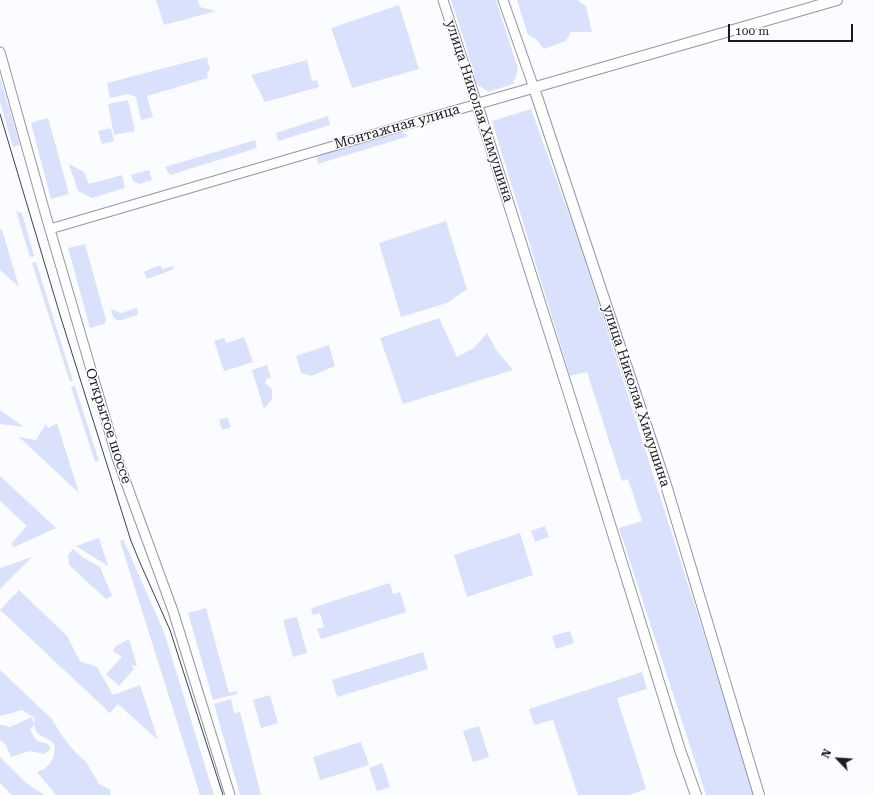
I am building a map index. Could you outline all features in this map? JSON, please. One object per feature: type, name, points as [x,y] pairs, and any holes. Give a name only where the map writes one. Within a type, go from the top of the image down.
[{"type":"main road","name":"Монтажная улица","points":[[477,104],[838,0]]},
{"type":"main road","name":"улица Николая Химушина","points":[[534,88],[668,491],[759,795]]},
{"type":"main road","name":"улица Николая Химушина","points":[[477,104],[680,750],[696,795]]},
{"type":"street","name":"улица Николая Химушина","points":[[443,0],[477,104]]},
{"type":"street","name":"улица Николая Химушина","points":[[503,0],[534,88]]},
{"type":"street","name":"Открытое шоссе","points":[[0,52],[117,458],[173,611],[230,795]]},
{"type":"street","name":"Монтажная улица","points":[[50,229],[477,104]]},
{"type":"shaded area","points":[[156,0],[198,0],[200,7],[216,11],[164,25]]},
{"type":"shaded area","points":[[451,0],[496,0],[518,69],[513,84],[488,92],[476,83]]},
{"type":"shaded area","points":[[517,0],[577,0],[586,6],[592,32],[571,32],[566,41],[544,49],[536,39],[528,35]]},
{"type":"shaded area","points":[[399,5],[419,69],[352,88],[331,28]]},
{"type":"shaded area","points":[[207,57],[210,70],[207,72],[208,78],[147,96],[153,117],[141,120],[136,97],[129,94],[110,98],[107,83]]},
{"type":"shaded area","points":[[307,60],[312,81],[317,80],[319,87],[265,102],[251,75]]},
{"type":"shaded area","points":[[0,77],[20,145],[13,147],[0,102]]},
{"type":"shaded area","points":[[128,100],[135,131],[114,135],[108,104]]},
{"type":"shaded area","points":[[531,109],[581,248],[755,795],[706,795],[619,528],[642,521],[628,479],[622,481],[587,372],[570,376],[492,121]]},
{"type":"shaded area","points":[[328,116],[330,125],[278,141],[276,133]]},
{"type":"shaded area","points":[[48,118],[69,194],[51,199],[31,123]]},
{"type":"shaded area","points":[[111,128],[114,141],[102,144],[98,131]]},
{"type":"shaded area","points":[[399,131],[409,136],[318,164],[316,155]]},
{"type":"shaded area","points":[[255,140],[257,148],[170,175],[165,167]]},
{"type":"shaded area","points":[[69,164],[84,172],[89,184],[122,175],[125,188],[92,198],[78,191]]},
{"type":"shaded area","points":[[149,170],[152,180],[139,184],[133,181],[131,175]]},
{"type":"shaded area","points":[[16,211],[22,213],[34,256],[30,257]]},
{"type":"shaded area","points":[[446,221],[467,289],[447,303],[401,317],[379,243]]},
{"type":"shaded area","points":[[0,229],[2,230],[19,287],[0,270]]},
{"type":"shaded area","points":[[85,244],[106,320],[104,324],[90,328],[68,248]]},
{"type":"shaded area","points":[[36,262],[73,381],[70,382],[32,263]]},
{"type":"shaded area","points":[[157,266],[161,266],[162,269],[173,266],[174,269],[147,279],[144,272]]},
{"type":"shaded area","points":[[137,308],[137,315],[122,320],[117,320],[113,317],[111,309],[121,313]]},
{"type":"shaded area","points":[[439,318],[457,357],[474,348],[487,333],[497,351],[513,370],[403,404],[380,338]]},
{"type":"shaded area","points":[[244,337],[253,362],[224,371],[214,341],[224,338],[227,343]]},
{"type":"shaded area","points":[[329,345],[335,366],[311,376],[301,373],[296,356]]},
{"type":"shaded area","points":[[267,365],[271,378],[267,378],[265,383],[272,389],[272,399],[264,409],[252,370]]},
{"type":"shaded area","points":[[75,386],[99,461],[95,462],[71,387]]},
{"type":"shaded area","points":[[0,410],[24,427],[0,424]]},
{"type":"shaded area","points":[[227,417],[231,427],[222,430],[219,420]]},
{"type":"shaded area","points":[[57,423],[79,493],[19,437],[36,440],[46,424],[48,428]]},
{"type":"shaded area","points":[[0,476],[56,528],[14,547],[11,544],[27,526],[0,501]]},
{"type":"shaded area","points":[[545,526],[549,537],[535,542],[531,531]]},
{"type":"shaded area","points":[[520,533],[533,575],[467,597],[454,555]]},
{"type":"shaded area","points":[[99,538],[108,566],[76,546]]},
{"type":"shaded area","points":[[123,539],[164,632],[214,795],[200,795],[120,541]]},
{"type":"shaded area","points":[[73,549],[84,558],[100,567],[112,596],[106,599],[69,565],[68,555]]},
{"type":"shaded area","points":[[32,557],[0,589],[0,568]]},
{"type":"shaded area","points":[[390,583],[393,594],[400,592],[406,612],[321,639],[317,629],[324,627],[320,613],[313,615],[311,608]]},
{"type":"shaded area","points":[[19,590],[67,636],[80,661],[97,667],[113,695],[140,685],[158,740],[118,704],[110,713],[0,610]]},
{"type":"shaded area","points":[[206,608],[229,693],[237,691],[237,694],[213,700],[188,613]]},
{"type":"shaded area","points":[[297,617],[307,653],[293,657],[283,620]]},
{"type":"shaded area","points":[[570,631],[574,643],[556,649],[552,636]]},
{"type":"shaded area","points":[[129,639],[137,666],[131,665],[134,669],[119,686],[106,674],[122,657],[113,651],[116,646]]},
{"type":"shaded area","points":[[423,652],[428,669],[337,697],[332,680]]},
{"type":"shaded area","points":[[0,670],[52,719],[62,736],[76,753],[86,762],[99,784],[111,790],[110,795],[56,795],[37,772],[50,764],[55,750],[51,741],[39,735],[36,731],[34,725],[35,718],[22,710],[0,716]]},
{"type":"shaded area","points":[[642,672],[647,689],[617,698],[646,789],[629,795],[578,795],[553,720],[534,725],[529,709]]},
{"type":"shaded area","points":[[270,695],[278,723],[261,728],[253,700]]},
{"type":"shaded area","points":[[231,699],[234,713],[240,712],[261,795],[240,795],[214,704]]},
{"type":"shaded area","points":[[32,717],[34,725],[30,730],[37,741],[48,744],[51,749],[44,754],[30,751],[11,757],[6,745],[0,740],[0,725],[10,727]]},
{"type":"shaded area","points":[[479,726],[489,757],[473,762],[463,731]]},
{"type":"shaded area","points":[[361,742],[369,765],[320,780],[313,757]]},
{"type":"shaded area","points":[[0,757],[23,780],[45,795],[12,795],[0,783]]},
{"type":"shaded area","points":[[382,763],[390,787],[377,791],[369,768]]},
{"type":"tram line","points":[[0,114],[60,315],[131,541],[170,630],[223,795]]}]
